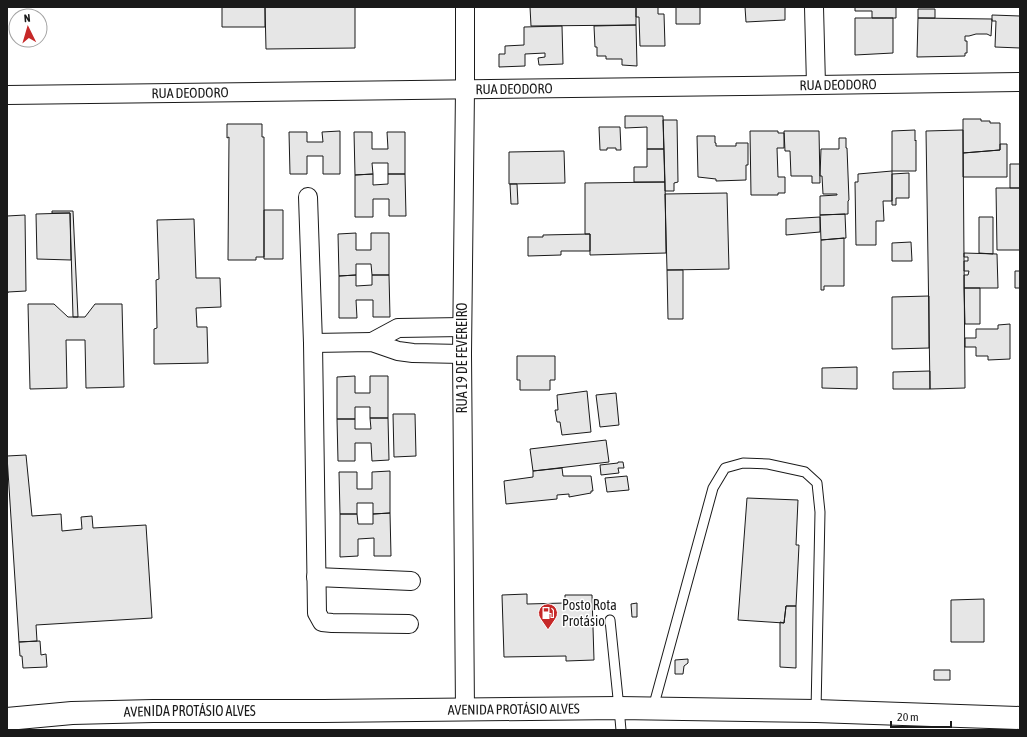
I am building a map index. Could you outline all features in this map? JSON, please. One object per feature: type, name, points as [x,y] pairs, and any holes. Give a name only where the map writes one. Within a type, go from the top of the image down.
[{"type":"main road","name":"AVENIDA PROTÁSIO ALVES","points":[[7,719],[72,713],[153,711],[619,708],[816,711],[1020,718]]},
{"type":"street","name":"RUA 19 DE FEVEREIRO","points":[[465,7],[462,327],[465,709]]},
{"type":"street","points":[[814,7],[816,86]]},
{"type":"street","name":"RUA DEODORO","points":[[7,95],[816,86],[1020,82]]},
{"type":"street","points":[[308,197],[317,614],[322,622],[409,624]]},
{"type":"street","points":[[372,342],[398,328],[462,327]]},
{"type":"street","points":[[312,343],[372,342],[398,352],[462,354]]},
{"type":"street","points":[[316,577],[411,581]]},
{"type":"lane","points":[[653,708],[713,488],[725,468],[743,463],[768,464],[805,472],[817,483],[820,512],[816,711]]},
{"type":"lane","points":[[610,620],[621,730]]},
{"type":"building","points":[[222,7],[265,7],[265,27],[222,27]]},
{"type":"building","points":[[265,7],[355,7],[355,48],[266,49]]},
{"type":"building","points":[[530,7],[636,7],[636,25],[531,26]]},
{"type":"building","points":[[636,7],[658,7],[658,14],[664,14],[665,46],[640,46],[639,17],[636,17]]},
{"type":"building","points":[[676,7],[700,7],[700,24],[676,24]]},
{"type":"building","points":[[745,7],[785,7],[785,20],[746,22]]},
{"type":"building","points":[[855,7],[896,7],[896,18],[872,18],[872,11],[855,11]]},
{"type":"building","points":[[918,9],[935,9],[935,18],[918,18]]},
{"type":"building","points":[[992,15],[1020,16],[1020,48],[995,47],[996,21],[992,21]]},
{"type":"building","points":[[855,18],[893,18],[893,53],[855,55]]},
{"type":"building","points":[[918,18],[992,19],[991,36],[987,34],[976,34],[965,36],[965,41],[967,41],[967,53],[965,53],[965,56],[917,57]]},
{"type":"building","points":[[636,25],[637,66],[622,65],[622,59],[606,59],[606,56],[597,56],[594,26]]},
{"type":"building","points":[[562,26],[563,64],[539,65],[538,58],[545,57],[545,53],[525,54],[525,66],[499,67],[499,54],[505,54],[505,46],[524,45],[524,27]]},
{"type":"building","points":[[625,116],[663,116],[664,149],[647,149],[647,127],[625,128]]},
{"type":"building","points":[[963,119],[981,119],[981,121],[990,121],[990,123],[1000,123],[1000,150],[963,153]]},
{"type":"building","points":[[663,120],[677,120],[678,182],[674,183],[674,191],[665,191]]},
{"type":"building","points":[[227,124],[262,124],[262,137],[264,137],[264,257],[256,257],[256,260],[228,260],[229,137],[227,138]]},
{"type":"building","points":[[599,127],[620,127],[621,150],[616,150],[616,148],[607,148],[607,150],[600,150]]},
{"type":"building","points":[[915,130],[916,171],[892,171],[892,131]]},
{"type":"building","points":[[963,130],[965,388],[930,389],[926,131]]},
{"type":"building","points":[[340,131],[340,174],[323,174],[323,156],[307,156],[307,174],[290,174],[289,132],[307,132],[307,142],[323,142],[322,132]]},
{"type":"building","points":[[750,131],[778,131],[778,133],[784,133],[784,148],[777,148],[778,177],[785,177],[785,193],[778,193],[778,195],[751,195]]},
{"type":"building","points":[[784,131],[819,131],[820,183],[812,183],[812,176],[791,176],[790,151],[785,151]]},
{"type":"building","points":[[354,132],[372,132],[372,149],[388,149],[387,132],[405,132],[405,174],[388,174],[388,163],[372,163],[373,174],[355,175]]},
{"type":"building","points":[[697,136],[715,136],[716,146],[736,146],[736,143],[748,143],[746,180],[716,181],[716,179],[698,177]]},
{"type":"building","points":[[839,138],[846,138],[849,200],[848,214],[820,215],[820,196],[837,195],[823,194],[822,176],[820,176],[821,149],[839,149]]},
{"type":"building","points":[[1000,144],[1007,144],[1007,177],[963,177],[963,153],[1000,150]]},
{"type":"building","points":[[647,149],[664,149],[665,182],[634,182],[634,167],[647,167]]},
{"type":"building","points":[[564,151],[565,183],[509,184],[509,152]]},
{"type":"building","points":[[1010,164],[1020,164],[1020,188],[1010,188]]},
{"type":"building","points":[[892,171],[892,201],[883,201],[884,221],[876,221],[876,245],[856,245],[855,182],[858,182],[858,174]]},
{"type":"building","points":[[909,173],[909,198],[896,198],[896,205],[892,205],[892,174]]},
{"type":"building","points":[[373,174],[373,185],[388,184],[388,174],[405,174],[406,216],[389,216],[389,199],[373,199],[373,217],[355,217],[355,175]]},
{"type":"building","points":[[665,182],[666,253],[590,255],[590,234],[585,234],[585,183]]},
{"type":"building","points":[[510,184],[517,184],[518,204],[511,204]]},
{"type":"building","points":[[996,188],[1020,188],[1020,250],[997,250]]},
{"type":"building","points":[[727,193],[729,269],[667,270],[665,194]]},
{"type":"building","points":[[264,210],[283,210],[283,259],[264,259]]},
{"type":"building","points":[[52,211],[73,211],[78,317],[73,317],[70,213],[52,213]]},
{"type":"building","points":[[70,213],[71,260],[37,259],[36,214]]},
{"type":"building","points":[[845,214],[846,238],[821,240],[820,215]]},
{"type":"building","points":[[25,215],[26,291],[7,293],[7,216]]},
{"type":"building","points":[[820,217],[820,232],[786,235],[786,219]]},
{"type":"building","points":[[979,217],[993,217],[993,254],[979,253]]},
{"type":"building","points":[[194,219],[196,278],[220,278],[221,307],[196,308],[197,327],[207,327],[208,363],[154,364],[154,329],[157,328],[156,280],[159,279],[157,220]]},
{"type":"building","points":[[356,233],[356,250],[371,250],[371,233],[389,233],[389,275],[372,275],[371,264],[356,264],[356,275],[339,276],[338,234]]},
{"type":"building","points":[[590,234],[590,251],[561,251],[561,255],[528,256],[528,237],[543,237],[543,235]]},
{"type":"building","points":[[844,238],[844,286],[824,286],[824,290],[821,290],[821,240]]},
{"type":"building","points":[[911,242],[912,261],[892,261],[892,243]]},
{"type":"building","points":[[964,253],[997,254],[998,288],[964,288],[964,275],[968,275],[969,271],[964,271],[964,261],[968,261],[968,257],[964,257]]},
{"type":"building","points":[[667,270],[683,270],[683,319],[668,319]]},
{"type":"building","points":[[1015,271],[1020,271],[1020,288],[1015,288]]},
{"type":"building","points":[[356,275],[356,286],[372,285],[372,275],[389,275],[390,317],[373,317],[373,300],[356,300],[357,318],[339,318],[339,276]]},
{"type":"building","points":[[964,288],[980,288],[980,324],[965,324]]},
{"type":"building","points":[[929,296],[929,348],[892,349],[892,297]]},
{"type":"building","points":[[28,304],[54,304],[68,317],[85,317],[95,304],[122,304],[124,387],[86,388],[85,340],[66,340],[67,388],[30,389]]},
{"type":"building","points":[[1010,324],[1010,359],[988,360],[988,356],[976,356],[976,347],[965,347],[965,338],[976,338],[976,329],[998,329],[998,325]]},
{"type":"building","points":[[517,356],[555,356],[555,380],[550,380],[550,390],[520,390],[520,380],[517,380]]},
{"type":"building","points":[[857,367],[857,389],[822,388],[822,368]]},
{"type":"building","points":[[930,371],[930,389],[893,389],[893,372]]},
{"type":"building","points":[[355,376],[355,393],[370,393],[370,376],[388,376],[388,418],[370,418],[370,407],[355,407],[355,419],[337,419],[337,377]]},
{"type":"building","points":[[587,391],[591,432],[562,435],[560,422],[557,422],[555,410],[558,410],[557,395]]},
{"type":"building","points":[[616,393],[619,425],[600,427],[596,395]]},
{"type":"building","points":[[393,414],[415,414],[416,456],[394,457]]},
{"type":"building","points":[[370,418],[388,418],[389,460],[372,461],[371,443],[355,443],[355,461],[338,461],[337,419],[355,419],[355,429],[371,429]]},
{"type":"building","points":[[606,440],[609,462],[533,471],[530,449]]},
{"type":"building","points":[[26,455],[32,516],[61,514],[62,531],[82,529],[81,517],[92,516],[93,528],[146,525],[152,618],[36,625],[37,641],[19,642],[7,456]]},
{"type":"building","points":[[623,462],[624,468],[618,468],[619,473],[601,475],[600,465]]},
{"type":"building","points":[[562,468],[563,476],[591,476],[593,491],[591,491],[591,493],[569,497],[569,494],[557,495],[557,499],[506,504],[504,481],[533,477],[533,471]]},
{"type":"building","points":[[390,471],[390,513],[373,514],[373,503],[357,503],[357,514],[340,514],[339,472],[357,472],[357,489],[372,489],[372,472]]},
{"type":"building","points":[[627,476],[629,490],[607,492],[605,478]]},
{"type":"building","points":[[747,498],[798,500],[796,545],[799,545],[796,606],[786,606],[784,623],[738,620]]},
{"type":"building","points":[[390,513],[391,556],[374,556],[374,538],[358,539],[358,556],[340,557],[340,514],[357,514],[358,524],[373,524],[373,514]]},
{"type":"building","name":"Posto Rota Protásio","points":[[527,594],[527,604],[565,603],[565,595],[592,595],[594,660],[566,661],[566,656],[504,657],[502,595]]},
{"type":"building","points":[[984,599],[984,642],[951,642],[951,600]]},
{"type":"building","points":[[637,603],[637,617],[632,617],[631,604]]},
{"type":"building","points":[[786,606],[796,606],[796,668],[780,667],[780,622],[784,623]]},
{"type":"building","points":[[40,641],[41,655],[46,654],[47,667],[23,668],[19,642]]},
{"type":"building","points":[[688,659],[688,663],[684,666],[683,674],[675,674],[675,660]]},
{"type":"building","points":[[934,670],[950,670],[950,680],[934,680]]},
{"type":"place","name":"Posto Rota Protásio","points":[[548,630]]}]
